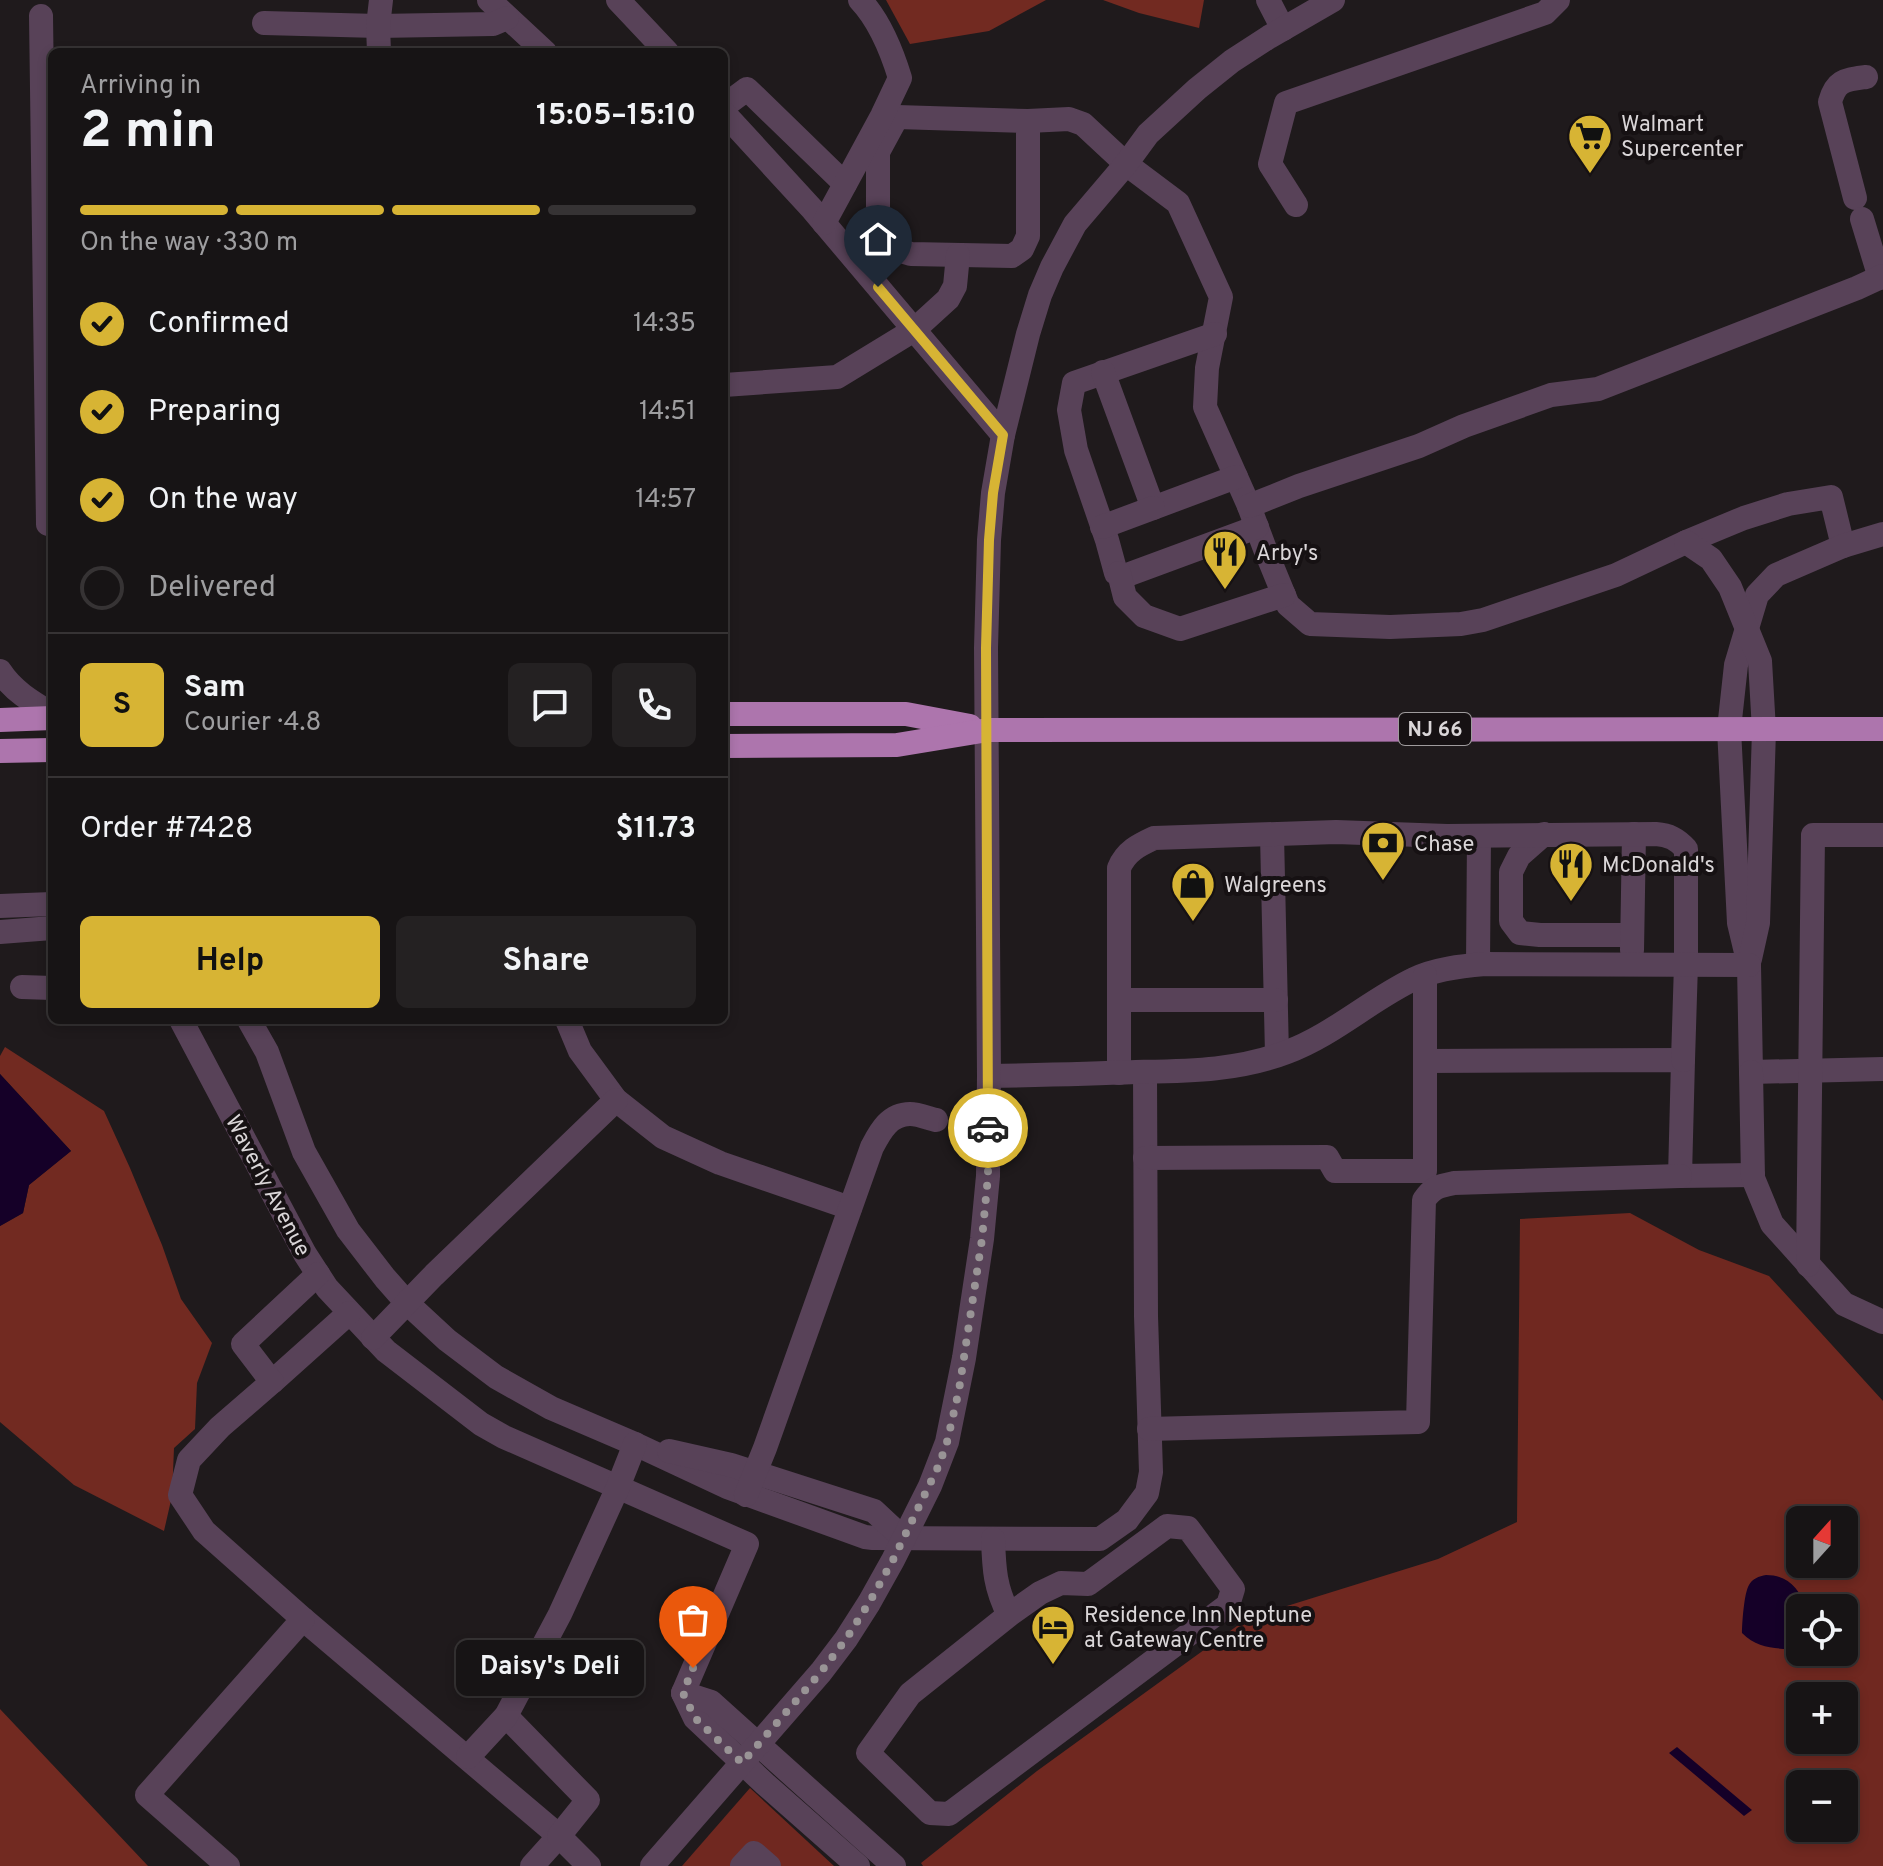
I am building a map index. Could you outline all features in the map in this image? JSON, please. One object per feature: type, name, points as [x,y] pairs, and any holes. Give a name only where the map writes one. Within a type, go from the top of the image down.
[{"type":"highway","name":"NJ 66","points":[[728,714],[906,714],[988,730]]},
{"type":"highway","points":[[0,720],[48,716]]},
{"type":"highway","name":"NJ 66","points":[[728,746],[897,745],[988,730],[1883,729]]},
{"type":"highway","points":[[0,751],[48,750]]},
{"type":"street","points":[[379,48],[381,0]]},
{"type":"street","points":[[489,0],[541,48]]},
{"type":"street","points":[[618,0],[663,48]]},
{"type":"street","points":[[824,223],[900,78],[893,53],[860,0]]},
{"type":"street","points":[[1268,0],[1283,29]]},
{"type":"street","points":[[652,1866],[833,1657],[869,1603],[904,1539],[947,1442],[959,1390],[985,1208],[989,1076],[986,648],[989,540],[1003,435],[1040,295],[1075,224],[1148,134],[1232,61],[1333,0]]},
{"type":"street","points":[[1296,205],[1270,164],[1286,103],[1545,13],[1558,0]]},
{"type":"street","points":[[41,16],[46,92],[48,337]]},
{"type":"street","points":[[264,23],[378,26],[493,24],[507,18]]},
{"type":"street","points":[[1215,334],[1074,383],[1069,410],[1076,450],[1116,573],[1127,575],[1253,516],[1299,486],[1419,446],[1464,426],[1551,395],[1598,389],[1882,277],[1830,102],[1834,89],[1848,79],[1866,77]]},
{"type":"street","points":[[728,103],[747,89],[845,184]]},
{"type":"street","points":[[728,117],[824,223],[1003,435]]},
{"type":"street","points":[[1028,121],[1028,236],[1022,249],[1012,256],[911,254],[888,247],[878,228],[878,152],[897,117],[1028,121],[1069,119],[1083,124],[1126,164],[1178,203],[1221,297],[1207,368],[1205,407],[1288,605],[1310,624],[1390,627],[1483,620],[1616,575],[1744,518],[1788,504],[1831,497],[1843,546]]},
{"type":"street","points":[[728,385],[837,377],[914,330],[948,299],[955,286],[958,255]]},
{"type":"street","points":[[1103,372],[1153,508]]},
{"type":"street","points":[[1102,527],[1236,477]]},
{"type":"street","points":[[1883,534],[1843,546],[1776,575],[1757,595],[1736,665],[1729,729],[1739,923],[1749,965],[1753,1175],[1772,1224],[1808,1265],[1844,1304],[1883,1322]]},
{"type":"street","points":[[1686,542],[1711,559],[1730,587],[1760,661],[1764,730],[1758,923],[1749,965]]},
{"type":"street","points":[[1119,573],[1125,597],[1144,616],[1180,629],[1284,595]]},
{"type":"street","points":[[0,671],[17,691],[48,713]]},
{"type":"street","points":[[1119,1073],[1119,868],[1126,856],[1154,838],[1336,832],[1447,836],[1665,835],[1679,841],[1686,849],[1680,1176]]},
{"type":"street","points":[[1544,834],[1519,856],[1511,872],[1511,921],[1520,933],[1632,935]]},
{"type":"street","points":[[1632,964],[1634,834]]},
{"type":"street","points":[[1272,835],[1277,1055]]},
{"type":"street","points":[[1808,1265],[1813,835],[1883,835]]},
{"type":"street","points":[[1478,964],[1479,836]]},
{"type":"street","points":[[0,906],[48,904]]},
{"type":"street","points":[[0,932],[48,928]]},
{"type":"street","points":[[989,1076],[1190,1071],[1242,1066],[1289,1052],[1377,999],[1425,975],[1462,966],[1749,965]]},
{"type":"street","points":[[1149,1429],[1418,1422],[1424,1200],[1428,1181],[1425,975]]},
{"type":"street","points":[[22,987],[48,988]]},
{"type":"street","points":[[1119,1000],[1276,1000]]},
{"type":"street","name":"Waverly Avenue","points":[[183,1024],[318,1274],[373,1338],[403,1365],[493,1431],[747,1544],[683,1693]]},
{"type":"street","points":[[251,1024],[267,1052],[293,1127],[317,1178],[348,1230],[407,1303],[447,1340],[496,1377],[551,1408],[635,1444],[750,1484],[865,1537],[1100,1539],[1127,1520],[1147,1493],[1151,1472],[1146,1316],[1145,1072]]},
{"type":"street","points":[[569,1024],[580,1051],[616,1100],[663,1137],[720,1163],[850,1208]]},
{"type":"street","points":[[1425,1061],[1683,1060]]},
{"type":"street","points":[[1751,1072],[1883,1069]]},
{"type":"street","points":[[373,1338],[616,1100]]},
{"type":"street","points":[[750,1484],[872,1147],[887,1122],[910,1114],[936,1120]]},
{"type":"street","points":[[1145,1158],[1327,1157],[1335,1171],[1428,1181],[1436,1186],[1753,1175]]},
{"type":"street","points":[[272,1382],[243,1344],[318,1274]]},
{"type":"street","points":[[349,1313],[220,1427],[189,1460],[180,1495],[204,1531],[559,1836],[589,1866]]},
{"type":"street","points":[[468,1757],[506,1716],[560,1614],[635,1444]]},
{"type":"street","points":[[1167,1526],[1188,1528],[1233,1589],[1228,1605],[949,1814],[930,1813],[868,1753],[910,1694],[1009,1615],[1040,1593],[1061,1583],[1088,1584],[1167,1526]]},
{"type":"street","points":[[993,1539],[999,1595],[1009,1615]]},
{"type":"street","points":[[228,1866],[147,1795],[303,1619]]},
{"type":"street","points":[[683,1693],[711,1702],[759,1744],[873,1862]]},
{"type":"street","points":[[683,1693],[695,1718],[742,1763],[873,1862]]},
{"type":"street","points":[[506,1716],[588,1800],[532,1866]]},
{"type":"street","points":[[742,1866],[754,1853],[769,1866]]},
{"type":"shaded area","points":[[886,0],[1046,0],[989,31],[910,44]]},
{"type":"shaded area","points":[[1103,0],[1204,0],[1199,28]]},
{"type":"shaded area","points":[[5,1047],[104,1111],[162,1245],[181,1299],[212,1343],[197,1383],[195,1429],[174,1448],[172,1496],[164,1531],[74,1485],[0,1422],[0,1226],[23,1213],[29,1185],[71,1151],[0,1074],[0,1056]]},
{"type":"shaded area","points":[[0,1074],[71,1151],[29,1185],[23,1213],[0,1226]]},
{"type":"shaded area","points":[[1630,1213],[1699,1250],[1769,1276],[1883,1401],[1883,1866],[923,1866],[921,1863],[1037,1771],[1248,1618],[1438,1559],[1517,1522],[1520,1219]]},
{"type":"shaded area","points":[[1758,1577],[1781,1577],[1799,1594],[1786,1594],[1786,1649],[1755,1643],[1742,1633],[1747,1589]]},
{"type":"shaded area","points":[[0,1709],[148,1866],[0,1866]]},
{"type":"shaded area","points":[[1677,1747],[1752,1810],[1744,1816],[1669,1753]]},
{"type":"shaded area","points":[[750,1788],[834,1866],[682,1866]]},
{"type":"way so far","points":[[693,1668],[683,1693],[695,1718],[742,1763],[833,1657],[881,1582],[919,1509],[947,1442],[959,1390],[982,1239],[988,1176],[988,1128]]},
{"type":"place","name":"Walmart Supercenter","points":[[1590,175]]},
{"type":"place","name":"Arby's","points":[[1225,591]]},
{"type":"place","name":"Chase","points":[[1383,882]]},
{"type":"place","name":"McDonald's","points":[[1571,903]]},
{"type":"place","name":"Walgreens","points":[[1193,923]]},
{"type":"place","name":"Residence Inn Neptune at Gateway Centre","points":[[1053,1666]]},
{"type":"place","name":"Daisy's Deli","points":[[693,1668]]},
{"type":"route","points":[[878,287],[1003,435],[989,540],[986,648],[988,1128]]}]
